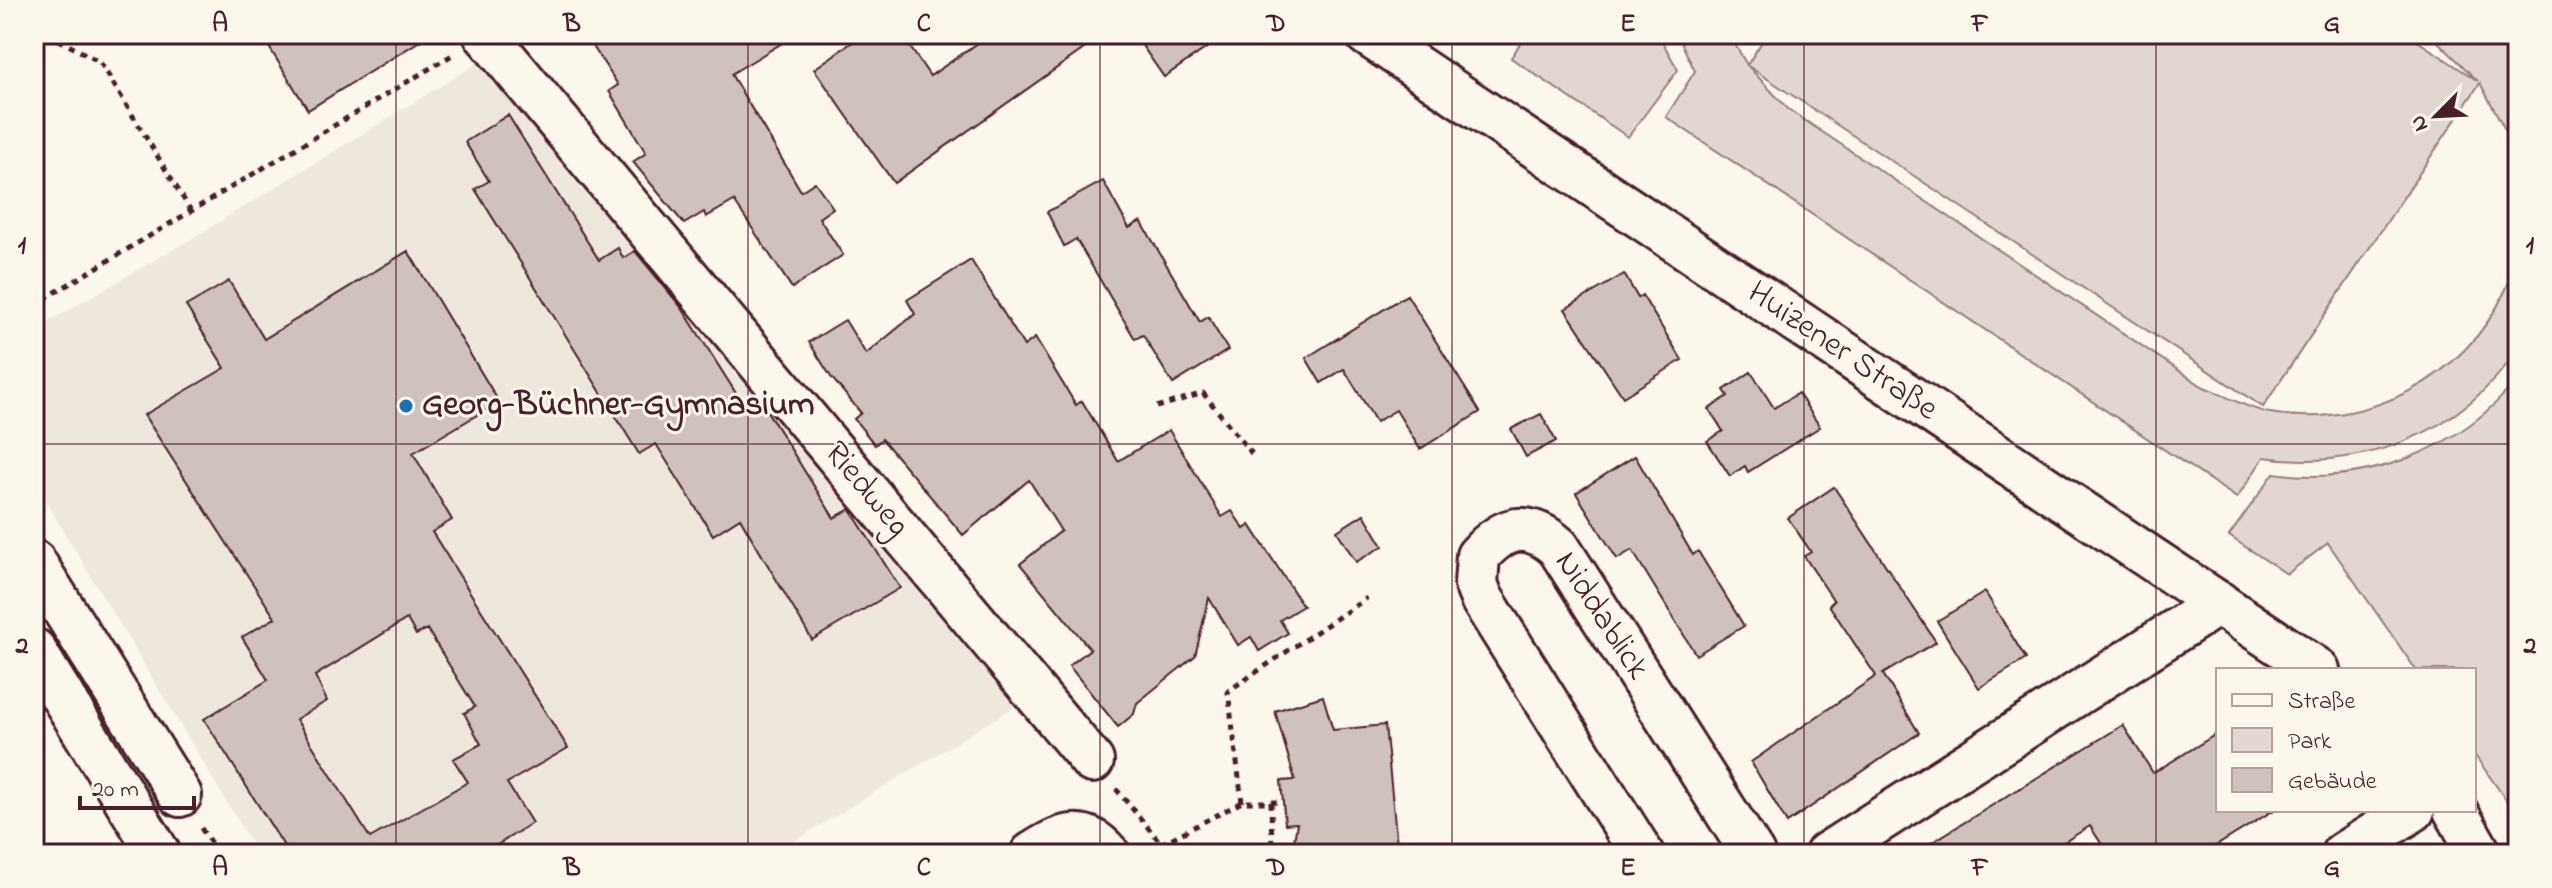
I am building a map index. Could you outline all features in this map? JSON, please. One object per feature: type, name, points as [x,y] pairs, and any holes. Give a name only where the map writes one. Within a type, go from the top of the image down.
[{"type":"street","name":"Riedweg","points":[[486,34],[1092,761]]},
{"type":"street","name":"Huizener Straße","points":[[1367,34],[2315,668]]},
{"type":"street","name":"Niddablick","points":[[1642,854],[1482,599],[1476,584],[1478,556],[1507,532],[1525,528],[1542,533],[1558,547],[1753,854]]},
{"type":"street","points":[[34,562],[180,795]]},
{"type":"street","points":[[1827,854],[2219,603]]},
{"type":"street","points":[[34,650],[159,854]]},
{"type":"street","points":[[2343,854],[2410,812]]},
{"type":"street","points":[[2456,812],[2480,854]]},
{"type":"street","points":[[1032,854],[1056,839],[1079,834],[1091,838],[1108,854]]},
{"type":"path","points":[[48,34],[100,62],[191,211]]},
{"type":"path","points":[[34,305],[486,34]]},
{"type":"path","points":[[1157,407],[1203,393],[1253,455]]},
{"type":"path","points":[[1242,802],[1228,691],[1367,598]]},
{"type":"path","points":[[1092,761],[1170,854]]},
{"type":"path","points":[[1161,844],[1242,802],[1283,802]]},
{"type":"path","points":[[1271,802],[1272,854]]},
{"type":"shaded area","name":"Georg-Büchner-Gymnasium","points":[[486,58],[1026,700],[773,854],[258,854],[34,482],[34,330],[193,238]]},
{"type":"green space","points":[[1526,34],[1658,34],[1678,70],[1628,137],[1511,58]]},
{"type":"green space","points":[[1677,34],[1729,34],[1747,65],[1767,34],[2407,34],[2478,81],[2430,34],[2511,34],[2518,39],[2518,184],[2514,146],[2480,83],[2263,407],[1748,66],[1788,109],[2202,386],[2253,408],[2270,413],[2306,416],[2342,413],[2376,405],[2409,391],[2439,372],[2466,349],[2488,321],[2506,289],[2518,236],[2518,349],[2495,379],[2468,404],[2439,424],[2407,440],[2338,458],[2301,460],[2264,457],[2237,498],[1666,117],[1695,71]]},
{"type":"green space","points":[[2518,378],[2518,817],[2476,757],[2476,668],[2415,668],[2328,543],[2287,574],[2229,536],[2274,473],[2308,476],[2342,474],[2409,458],[2469,425]]},
{"type":"building","points":[[261,34],[431,34],[308,110]]},
{"type":"building","points":[[585,34],[797,34],[731,74],[801,191],[815,182],[833,208],[819,218],[843,255],[792,288],[734,201],[706,217],[704,212],[684,224],[633,162],[646,153],[609,91],[618,85]]},
{"type":"building","points":[[864,34],[901,34],[930,76],[991,34],[1105,34],[894,183],[814,69]]},
{"type":"building","points":[[1134,34],[1227,34],[1164,77]]},
{"type":"building","points":[[508,115],[599,260],[618,248],[623,258],[635,251],[682,308],[746,409],[760,400],[834,518],[850,509],[900,588],[812,640],[740,518],[713,535],[656,444],[639,454],[475,189],[489,181],[465,142]]},
{"type":"building","points":[[1103,181],[1129,228],[1141,221],[1200,322],[1208,317],[1228,350],[1173,384],[1143,335],[1135,339],[1076,239],[1064,246],[1047,212]]},
{"type":"building","points":[[408,251],[499,402],[413,453],[452,520],[432,532],[568,748],[507,783],[532,823],[483,854],[289,854],[204,719],[268,680],[242,637],[275,618],[144,415],[225,368],[186,306],[229,281],[264,339]],"holes":[[[407,619],[416,635],[427,629],[475,707],[464,713],[481,744],[453,759],[468,782],[370,838],[296,719],[327,701],[315,676]]]},
{"type":"building","points":[[971,260],[1024,346],[1035,338],[1076,405],[1082,401],[1118,461],[1169,430],[1222,517],[1232,511],[1244,529],[1250,525],[1303,606],[1280,620],[1288,633],[1259,651],[1251,637],[1238,645],[1209,598],[1195,656],[1137,703],[1134,714],[1118,727],[1069,666],[1090,649],[1020,564],[1061,531],[1029,480],[963,535],[882,439],[875,445],[854,419],[861,413],[831,377],[809,342],[845,320],[866,354],[915,314],[907,300]]},
{"type":"building","points":[[1624,274],[1638,298],[1642,295],[1682,360],[1623,397],[1565,309]]},
{"type":"building","points":[[1407,295],[1480,412],[1420,449],[1396,410],[1376,422],[1344,369],[1321,383],[1306,358]]},
{"type":"building","points":[[1751,372],[1774,408],[1798,393],[1820,427],[1748,472],[1745,466],[1730,476],[1707,441],[1723,431],[1709,409],[1728,396],[1724,390]]},
{"type":"building","points":[[1541,414],[1556,441],[1526,457],[1511,429]]},
{"type":"building","points":[[1635,456],[1693,555],[1698,551],[1744,626],[1696,655],[1632,550],[1617,559],[1576,493]]},
{"type":"building","points":[[1834,487],[1936,642],[1883,674],[1919,733],[1787,823],[1751,762],[1876,676],[1829,605],[1834,601],[1804,556],[1811,552],[1788,518]]},
{"type":"building","points":[[1364,514],[1383,546],[1356,562],[1337,531]]},
{"type":"building","points":[[1985,592],[2026,659],[1979,688],[1937,621]]},
{"type":"building","points":[[1323,696],[1333,730],[1385,725],[1398,854],[1292,854],[1297,823],[1285,824],[1281,781],[1295,780],[1275,711]]},
{"type":"building","points":[[2123,725],[2153,773],[2216,734],[2216,812],[2271,812],[2203,854],[2108,854],[2090,826],[2045,854],[1913,854]]},
{"type":"place","name":"Georg-Büchner-Gymnasium","points":[[406,406]]}]
